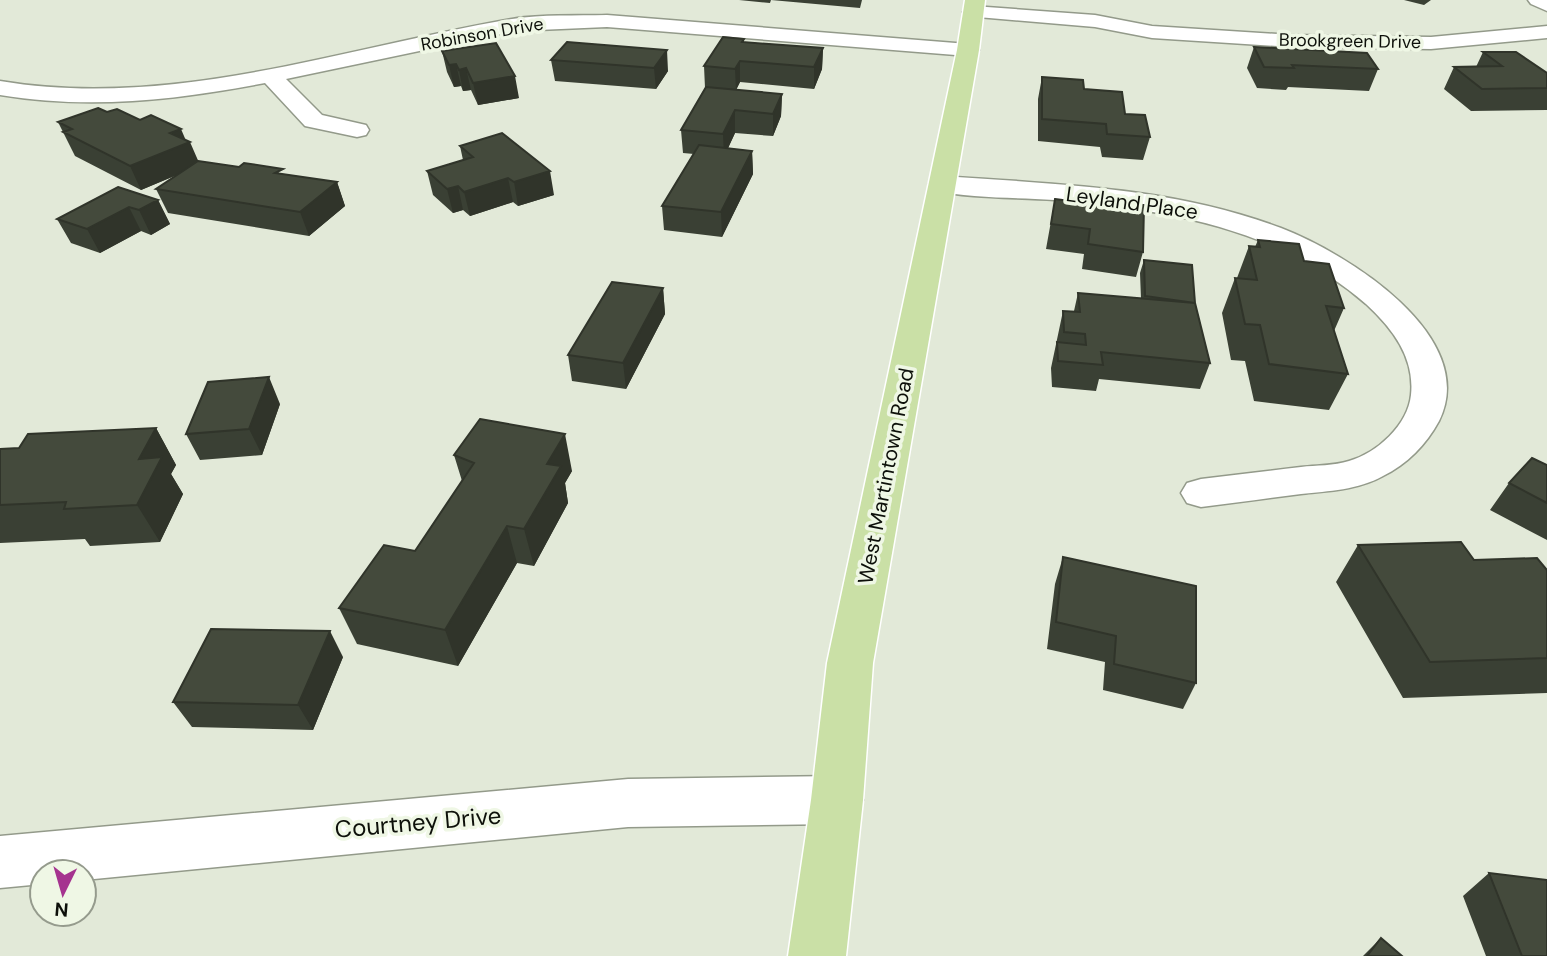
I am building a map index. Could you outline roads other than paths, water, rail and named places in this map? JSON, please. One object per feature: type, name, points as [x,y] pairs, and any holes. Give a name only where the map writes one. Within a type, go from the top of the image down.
[{"type":"main road","name":"West Martintown Road","points":[[817,956],[837,800],[850,663],[972,22]]},
{"type":"street","points":[[1538,0],[1547,5]]},
{"type":"street","name":"Robinson Drive","points":[[0,88],[84,99],[199,89],[515,24],[607,21],[972,22]]},
{"type":"street","name":"Brookgreen Drive","points":[[972,22],[1094,34],[1152,32],[1292,41],[1431,43],[1547,32]]},
{"type":"street","points":[[270,75],[314,121],[357,130]]},
{"type":"street","name":"Leyland Place","points":[[942,184],[1175,205],[1250,226],[1319,255],[1383,303],[1416,339],[1428,374],[1426,409],[1415,431],[1378,465],[1355,474],[1201,493]]},
{"type":"street","name":"Courtney Drive","points":[[0,862],[628,803],[837,800]]}]
